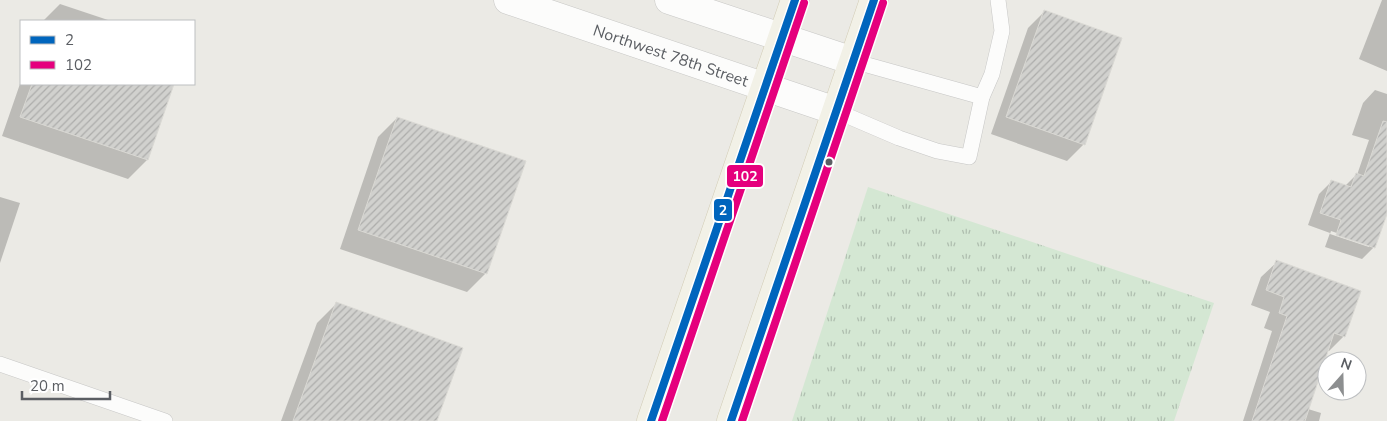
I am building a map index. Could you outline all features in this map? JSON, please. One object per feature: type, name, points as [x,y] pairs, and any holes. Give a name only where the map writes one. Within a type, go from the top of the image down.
[{"type":"main road","points":[[651,421],[795,0]]},
{"type":"main road","points":[[731,421],[874,0]]},
{"type":"street","name":"Northwest 78th Street","points":[[508,0],[836,111]]},
{"type":"street","points":[[669,0],[853,61]]},
{"type":"lane","points":[[836,111],[937,151],[969,157],[982,97],[992,74],[1002,31],[998,0]]},
{"type":"lane","points":[[853,61],[982,97]]},
{"type":"lane","points":[[0,364],[165,421]]},
{"type":"green space","points":[[868,187],[1214,303],[1174,421],[792,421]]},
{"type":"building","points":[[1044,10],[1122,38],[1085,145],[1006,117]]},
{"type":"building","points":[[32,85],[174,85],[148,160],[20,117]]},
{"type":"building","points":[[397,117],[526,161],[487,274],[358,230]]},
{"type":"building","points":[[1383,121],[1387,122],[1387,214],[1375,248],[1336,235],[1341,220],[1320,213],[1331,180],[1351,187],[1356,173],[1364,176]]},
{"type":"building","points":[[1276,260],[1361,291],[1345,337],[1334,333],[1328,351],[1317,351],[1317,385],[1305,421],[1252,421],[1287,316],[1279,313],[1284,297],[1266,290]]},
{"type":"building","points":[[336,302],[463,348],[437,421],[293,421]]},
{"type":"transit line","name":"2","points":[[651,421],[795,0]]},
{"type":"transit line","name":"2","points":[[731,421],[874,0]]},
{"type":"transit line","name":"102","points":[[662,421],[804,3]]},
{"type":"transit line","name":"102","points":[[742,421],[883,3]]}]
